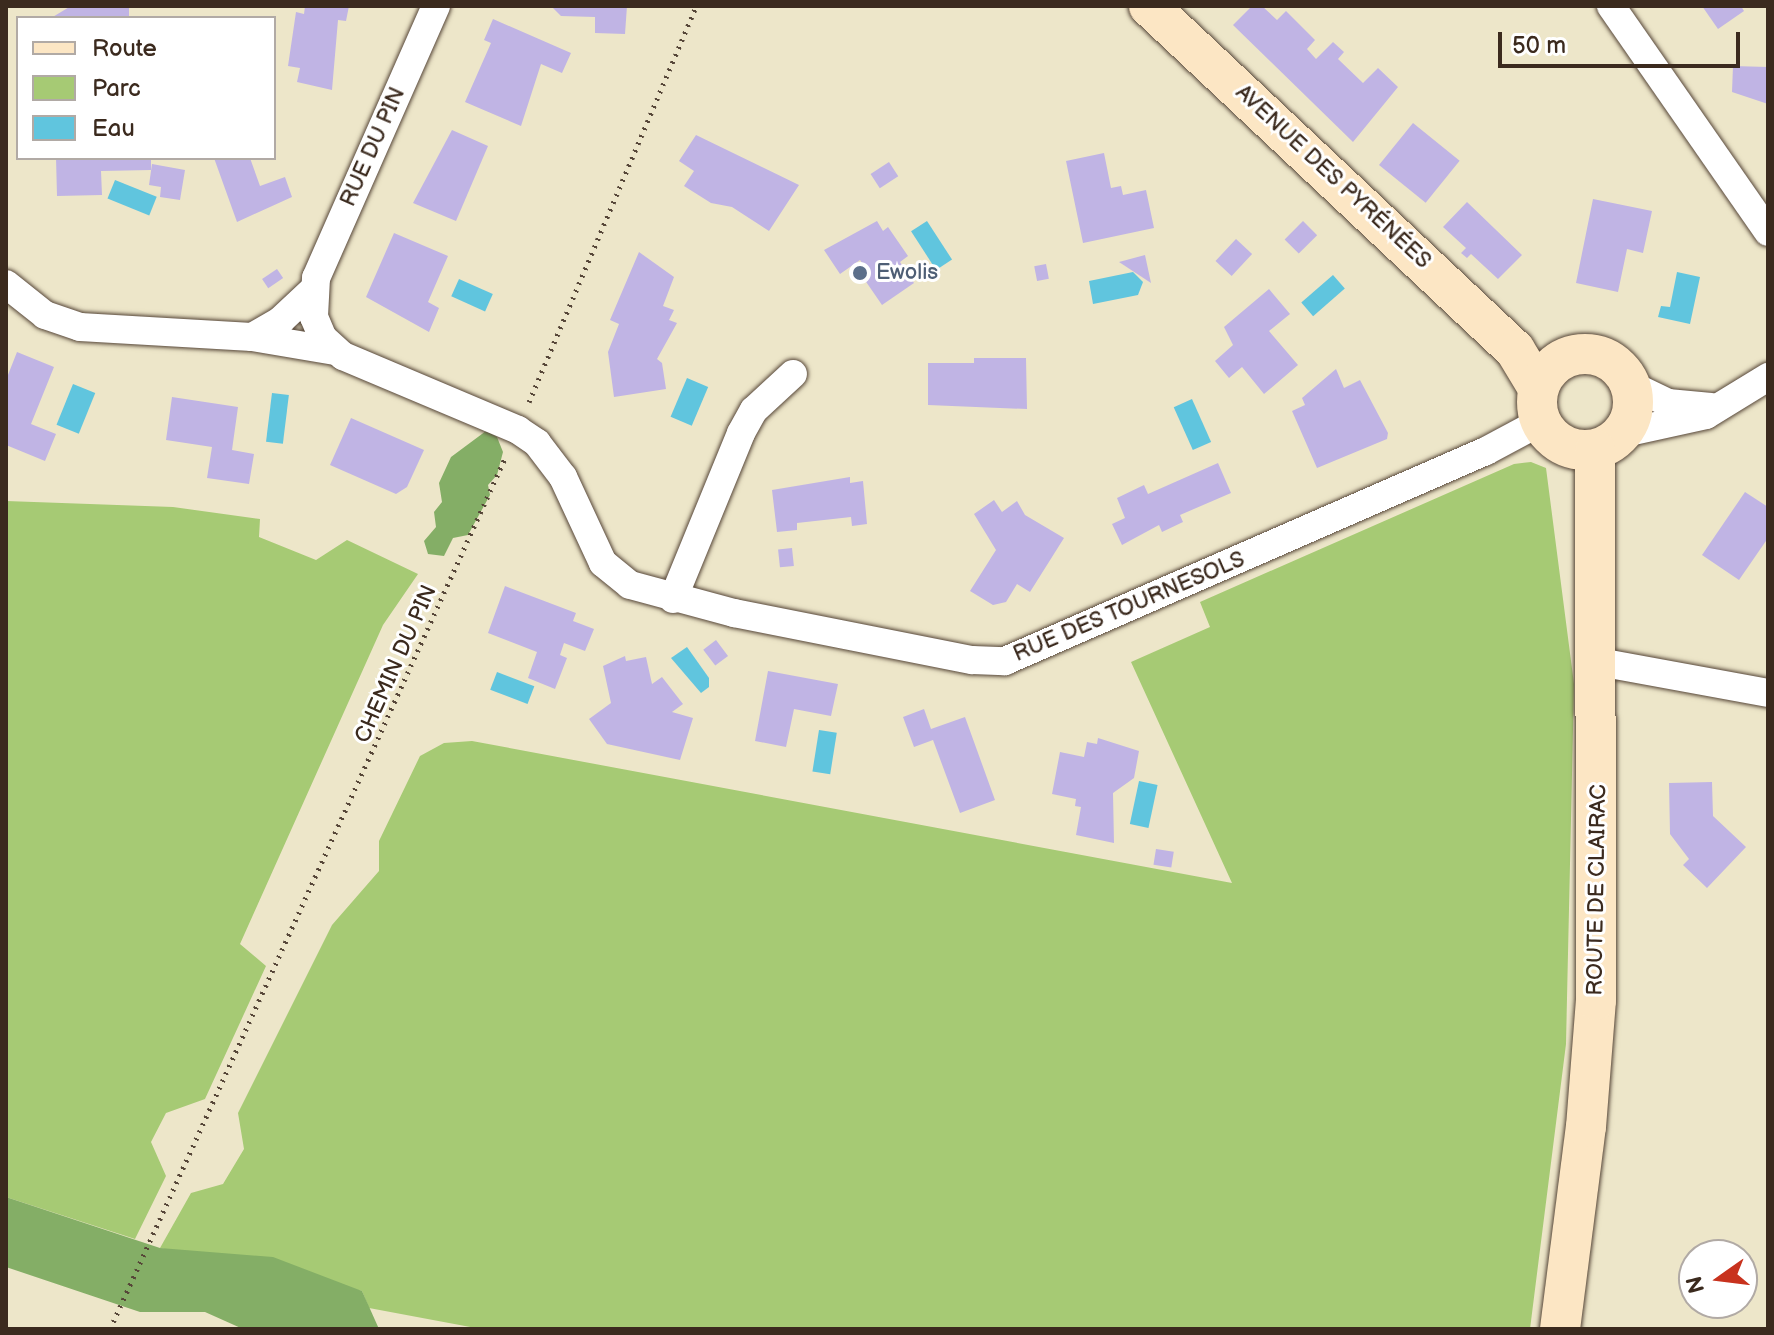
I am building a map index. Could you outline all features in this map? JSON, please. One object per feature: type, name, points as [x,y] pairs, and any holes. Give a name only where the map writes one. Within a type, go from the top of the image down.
[{"type":"street","name":"RUE DU PIN","points":[[252,337],[281,320],[313,290],[436,6]]},
{"type":"street","name":"AVENUE DES PYRÉNÉES","points":[[1149,6],[1515,350],[1533,360],[1546,390]]},
{"type":"street","points":[[1611,6],[1768,232]]},
{"type":"street","points":[[6,284],[45,315],[80,327],[252,337],[335,351],[527,437]]},
{"type":"street","points":[[313,290],[314,317],[335,351]]},
{"type":"street","points":[[1731,404],[1668,403],[1631,385],[1609,359],[1575,354],[1546,390],[1563,446],[1609,442],[1692,419],[1731,404],[1768,377]]},
{"type":"street","points":[[673,599],[741,433],[763,399],[793,374]]},
{"type":"street","points":[[1609,442],[1634,402],[1631,385]]},
{"type":"street","name":"RUE DES TOURNESOLS","points":[[527,437],[563,477],[603,563],[630,585],[673,599],[972,660],[1005,661],[1458,464],[1546,390]]},
{"type":"street","name":"ROUTE DE CLAIRAC","points":[[1560,1329],[1585,1142],[1596,1000],[1599,662],[1609,442]]},
{"type":"street","points":[[1599,662],[1768,693]]},
{"type":"path","name":"CHEMIN DU PIN","points":[[110,1329],[527,437],[696,6]]},
{"type":"green space","points":[[486,431],[497,437],[503,452],[497,475],[488,485],[490,495],[468,535],[453,538],[444,556],[428,554],[424,541],[436,527],[434,512],[442,502],[439,483],[451,457]]},
{"type":"green space","points":[[1531,462],[1546,468],[1574,684],[1566,1044],[1530,1329],[481,1329],[369,1308],[362,1291],[160,1248],[191,1193],[223,1184],[244,1149],[238,1113],[332,925],[379,871],[379,841],[420,756],[444,743],[472,741],[1232,883],[1131,662],[1210,627],[1200,602],[1514,464]]},
{"type":"green space","points":[[6,501],[173,507],[260,519],[259,537],[316,560],[347,540],[418,574],[383,625],[240,944],[266,966],[205,1099],[166,1113],[151,1142],[166,1176],[135,1239],[6,1197]]},
{"type":"green space","points":[[6,1197],[160,1248],[273,1257],[362,1291],[379,1329],[243,1329],[205,1312],[140,1312],[6,1267]]},
{"type":"water","points":[[115,180],[157,197],[149,215],[108,199]]},
{"type":"water","points":[[927,221],[952,260],[936,270],[911,231]]},
{"type":"water","points":[[1133,272],[1143,282],[1138,295],[1093,304],[1089,281]]},
{"type":"water","points":[[1677,272],[1700,277],[1690,324],[1658,317],[1661,306],[1670,307]]},
{"type":"water","points":[[1333,275],[1345,289],[1313,316],[1301,303]]},
{"type":"water","points":[[459,279],[493,294],[485,311],[451,296]]},
{"type":"water","points":[[687,378],[708,387],[692,426],[671,417]]},
{"type":"water","points":[[73,384],[95,393],[79,434],[57,425]]},
{"type":"water","points":[[272,393],[289,395],[283,444],[266,442]]},
{"type":"water","points":[[1192,399],[1211,442],[1193,450],[1174,407]]},
{"type":"water","points":[[687,647],[709,678],[709,687],[701,693],[671,658]]},
{"type":"water","points":[[497,672],[534,686],[528,704],[490,690]]},
{"type":"water","points":[[819,730],[837,733],[830,774],[812,771]]},
{"type":"water","points":[[1139,781],[1158,785],[1148,828],[1130,824]]},
{"type":"building","points":[[71,6],[129,6],[129,16],[54,16]]},
{"type":"building","points":[[305,6],[349,6],[346,21],[338,20],[332,90],[297,82],[300,68],[288,66],[296,12],[304,14]]},
{"type":"building","points":[[551,6],[627,6],[625,34],[595,33],[595,17],[561,16]]},
{"type":"building","points":[[1252,6],[1262,6],[1277,20],[1286,11],[1315,40],[1307,49],[1316,59],[1333,42],[1344,52],[1338,59],[1363,83],[1378,68],[1398,87],[1353,142],[1233,25]]},
{"type":"building","points":[[1702,6],[1741,6],[1744,11],[1718,29]]},
{"type":"building","points":[[493,19],[571,53],[562,73],[541,64],[521,126],[465,102],[491,43],[484,40]]},
{"type":"building","points":[[1733,66],[1768,67],[1768,104],[1732,92]]},
{"type":"building","points":[[1413,123],[1460,161],[1426,203],[1379,165]]},
{"type":"building","points":[[452,130],[488,146],[456,221],[413,203]]},
{"type":"building","points":[[696,135],[799,185],[769,231],[732,207],[711,203],[684,186],[694,171],[679,161]]},
{"type":"building","points":[[1104,153],[1111,188],[1121,186],[1123,195],[1146,190],[1154,228],[1083,243],[1066,161]]},
{"type":"building","points":[[56,160],[151,160],[151,170],[101,171],[102,195],[57,196]]},
{"type":"building","points":[[215,160],[251,160],[260,186],[285,177],[292,197],[237,222]]},
{"type":"building","points":[[889,162],[898,176],[880,188],[871,174]]},
{"type":"building","points":[[152,164],[185,170],[180,200],[160,197],[161,187],[149,185]]},
{"type":"building","points":[[1593,199],[1652,211],[1643,253],[1627,249],[1618,292],[1576,283]]},
{"type":"building","points":[[1467,202],[1522,255],[1498,279],[1471,254],[1467,258],[1461,253],[1466,248],[1443,227]]},
{"type":"building","points":[[877,221],[883,231],[888,227],[908,256],[900,262],[914,283],[882,305],[860,273],[866,269],[860,260],[840,274],[824,250]]},
{"type":"building","points":[[1303,221],[1317,235],[1299,254],[1285,239]]},
{"type":"building","points":[[394,233],[448,256],[428,302],[439,308],[429,332],[366,297]]},
{"type":"building","points":[[1236,239],[1252,254],[1232,276],[1216,261]]},
{"type":"building","points":[[639,252],[674,277],[663,306],[674,310],[669,320],[677,323],[657,359],[662,363],[666,389],[614,397],[608,352],[619,324],[610,320]]},
{"type":"building","points":[[1145,255],[1151,283],[1119,262]]},
{"type":"building","points":[[1046,264],[1049,279],[1037,281],[1034,266]]},
{"type":"building","points":[[277,269],[283,278],[268,288],[262,279]]},
{"type":"building","points":[[1269,289],[1290,314],[1269,331],[1298,365],[1264,394],[1242,367],[1229,378],[1215,361],[1233,345],[1224,327]]},
{"type":"building","points":[[17,352],[54,367],[31,424],[56,434],[45,461],[6,445],[6,380]]},
{"type":"building","points":[[974,358],[1026,358],[1027,409],[928,405],[928,363],[974,363]]},
{"type":"building","points":[[1336,369],[1344,388],[1360,380],[1388,433],[1387,439],[1317,468],[1292,411],[1305,405],[1302,398]]},
{"type":"building","points":[[172,397],[238,407],[232,450],[254,454],[249,484],[207,478],[212,447],[166,440]]},
{"type":"building","points":[[351,418],[424,450],[407,487],[396,494],[330,465]]},
{"type":"building","points":[[1218,463],[1231,493],[1180,515],[1183,522],[1162,532],[1159,525],[1122,545],[1112,524],[1125,518],[1117,498],[1144,485],[1148,494]]},
{"type":"building","points":[[850,477],[850,483],[863,481],[867,524],[852,526],[851,517],[797,523],[797,530],[777,532],[772,490]]},
{"type":"building","points":[[1745,492],[1768,507],[1768,538],[1739,580],[1702,555]]},
{"type":"building","points":[[994,500],[1002,512],[1017,501],[1025,515],[1064,538],[1030,592],[1017,584],[1006,602],[993,605],[970,591],[996,550],[974,514]]},
{"type":"building","points":[[792,548],[794,566],[780,567],[778,549]]},
{"type":"building","points":[[505,586],[576,613],[573,621],[594,629],[585,651],[564,643],[560,655],[567,658],[555,689],[528,678],[537,652],[488,633]]},
{"type":"building","points":[[716,640],[728,656],[715,666],[703,650]]},
{"type":"building","points":[[625,656],[626,661],[646,657],[652,684],[662,677],[683,704],[672,712],[693,718],[680,760],[607,744],[589,719],[611,703],[603,666]]},
{"type":"building","points":[[768,671],[838,684],[831,716],[794,709],[786,747],[755,741]]},
{"type":"building","points":[[924,709],[931,729],[965,717],[995,800],[960,813],[933,740],[914,747],[903,717]]},
{"type":"building","points":[[1098,738],[1139,751],[1134,778],[1113,793],[1114,843],[1076,835],[1081,807],[1075,806],[1076,799],[1052,794],[1060,752],[1084,757],[1087,742],[1097,744]]},
{"type":"building","points":[[1712,782],[1713,816],[1746,847],[1707,888],[1683,865],[1689,859],[1670,834],[1669,783]]},
{"type":"building","points":[[1156,849],[1174,852],[1171,868],[1153,865]]},
{"type":"place","name":"Ewolis","points":[[860,273]]}]
